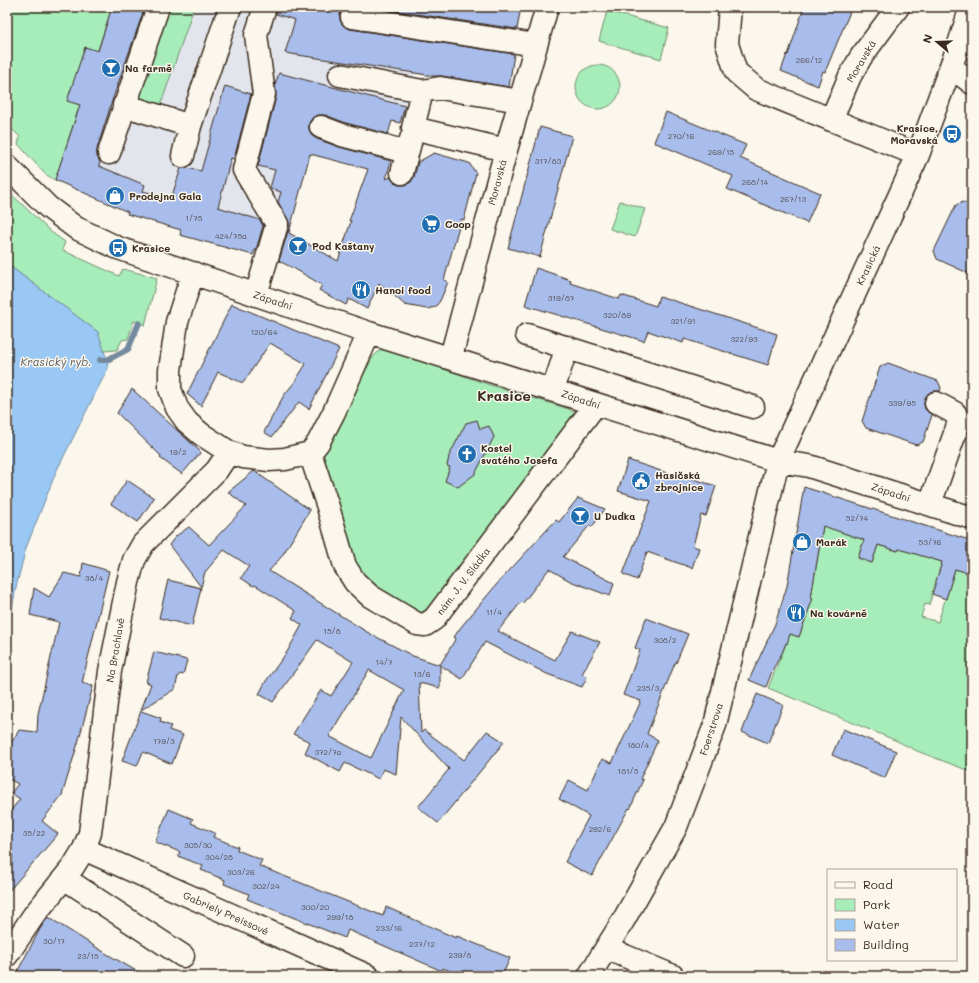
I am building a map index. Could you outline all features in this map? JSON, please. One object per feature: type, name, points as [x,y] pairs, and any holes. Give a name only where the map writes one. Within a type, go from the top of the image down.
[{"type":"street","points":[[109,153],[158,7]]},
{"type":"street","points":[[183,156],[190,126],[230,7]]},
{"type":"street","points":[[256,295],[276,224],[244,170],[264,94],[256,35],[265,7]]},
{"type":"street","name":"Moravská","points":[[452,357],[506,150],[547,7]]},
{"type":"street","points":[[730,7],[727,44],[736,72],[756,89],[918,155]]},
{"type":"street","name":"Moravská","points":[[831,120],[850,76],[861,57],[898,7]]},
{"type":"street","name":"Krasická","points":[[778,461],[918,155],[951,67],[971,7]]},
{"type":"street","points":[[352,17],[536,45]]},
{"type":"street","points":[[951,67],[972,83]]},
{"type":"street","points":[[340,75],[422,91],[440,88],[520,100]]},
{"type":"street","points":[[402,173],[422,91]]},
{"type":"street","points":[[124,105],[190,126]]},
{"type":"street","points":[[321,127],[407,152]]},
{"type":"street","points":[[413,128],[506,150]]},
{"type":"street","name":"Západní","points":[[7,166],[24,185],[48,207],[76,228],[118,248],[256,295],[596,404],[778,461],[809,466],[972,518]]},
{"type":"street","points":[[193,274],[177,322],[170,370],[170,389],[177,408],[187,422],[201,434],[229,452],[268,460],[285,459],[310,453],[318,443],[334,412],[370,332]]},
{"type":"street","points":[[527,335],[753,407]]},
{"type":"street","points":[[553,390],[567,347]]},
{"type":"street","points":[[930,504],[963,438],[955,413],[936,403]]},
{"type":"street","name":"nám. J. V. Sládka","points":[[310,453],[328,507],[345,566],[356,582],[370,596],[417,624],[425,625],[434,620],[596,404]]},
{"type":"street","name":"Na Brachlavě","points":[[7,955],[34,916],[73,867],[84,849],[90,833],[110,671],[124,600],[134,560],[143,544],[217,470],[229,452]]},
{"type":"street","name":"Foerstrova","points":[[589,976],[623,921],[676,827],[715,725],[778,461]]},
{"type":"street","name":"Gabriely Preissové","points":[[84,849],[368,976]]},
{"type":"street","points":[[64,878],[183,956]]},
{"type":"street","points":[[607,947],[673,976]]},
{"type":"shaded area","points":[[112,7],[521,7],[510,89],[414,74],[400,123],[330,104],[335,88],[328,87],[281,263],[180,235],[181,230],[127,214],[128,212],[55,180]]},
{"type":"green space","points":[[7,7],[112,7],[55,180],[45,174],[18,144],[20,137],[7,124]]},
{"type":"green space","points":[[165,7],[194,7],[159,110],[137,104]]},
{"type":"green space","points":[[607,11],[669,28],[661,59],[599,41]]},
{"type":"green space","points":[[598,65],[610,69],[616,75],[620,87],[616,99],[610,105],[598,109],[586,105],[580,99],[576,87],[580,75],[586,69]]},
{"type":"green space","points":[[7,190],[51,232],[65,242],[62,250],[119,276],[123,269],[157,278],[145,325],[134,321],[128,339],[122,340],[117,350],[104,351],[98,332],[7,264]]},
{"type":"green space","points":[[620,201],[645,209],[635,237],[610,229]]},
{"type":"green space","points":[[382,349],[390,350],[487,384],[569,409],[576,414],[432,606],[420,613],[413,613],[366,583],[353,564],[322,460],[325,447],[330,436],[373,357]]},
{"type":"green space","points":[[825,514],[838,531],[864,540],[858,558],[872,563],[878,545],[898,551],[903,539],[914,553],[942,562],[929,605],[925,604],[921,617],[938,622],[955,569],[972,574],[972,772],[917,751],[897,741],[768,688],[790,634],[799,637],[811,597]]},
{"type":"water","name":"Krasický ryb.","points":[[7,264],[98,332],[108,368],[56,472],[26,548],[16,587],[9,626],[7,628]]},
{"type":"building","points":[[112,7],[145,7],[97,149],[97,156],[100,162],[99,166],[145,185],[143,191],[171,199],[181,168],[201,171],[225,86],[251,94],[234,159],[231,158],[218,207],[260,220],[263,226],[256,250],[253,255],[180,235],[181,230],[127,214],[128,212],[55,180],[80,105],[67,101],[85,47],[98,51]]},
{"type":"building","points":[[277,7],[345,7],[340,15],[340,21],[344,26],[350,29],[514,54],[509,87],[285,53],[295,20],[276,14]]},
{"type":"building","points":[[369,7],[521,7],[517,29]]},
{"type":"building","points":[[804,7],[852,7],[825,72],[823,71],[818,86],[781,71]]},
{"type":"building","points":[[279,73],[405,106],[400,123],[392,121],[388,134],[346,123],[325,115],[313,117],[309,123],[311,135],[317,139],[339,147],[391,161],[386,179],[390,177],[398,185],[406,185],[411,182],[418,162],[434,153],[469,163],[476,173],[464,220],[461,219],[444,280],[448,282],[440,301],[435,307],[427,309],[405,305],[379,283],[367,309],[349,299],[346,305],[319,290],[322,285],[279,261],[289,228],[289,222],[278,202],[281,192],[270,188],[275,170],[258,166],[276,97],[275,85]],"holes":[[[310,154],[368,169],[349,221],[351,221],[338,261],[289,233]]]},
{"type":"building","points":[[666,112],[746,145],[740,158],[820,193],[807,223],[727,189],[733,176],[654,142]]},
{"type":"building","points":[[540,127],[572,136],[540,257],[508,248]]},
{"type":"building","points":[[963,202],[972,206],[972,275],[937,259],[934,251],[956,205]]},
{"type":"building","points":[[536,268],[571,280],[570,283],[619,299],[621,295],[656,306],[659,296],[777,334],[768,365],[684,339],[683,343],[648,331],[644,341],[525,305]]},
{"type":"building","points":[[232,304],[339,349],[309,409],[299,402],[272,437],[264,432],[284,395],[294,383],[306,364],[270,343],[243,383],[218,372],[201,406],[187,394]]},
{"type":"building","points":[[888,363],[938,381],[941,388],[940,391],[930,392],[925,398],[925,409],[932,415],[923,442],[916,445],[866,428],[862,421],[880,367]]},
{"type":"building","points":[[132,389],[201,452],[182,474],[160,458],[161,456],[117,413]]},
{"type":"building","name":"Kostel svatého Josefa","points":[[477,420],[480,429],[489,426],[494,437],[475,474],[458,487],[445,481],[450,467],[447,466],[449,456],[466,423]]},
{"type":"building","points":[[628,460],[676,476],[678,474],[716,486],[706,516],[701,515],[693,546],[699,548],[692,568],[647,552],[637,580],[623,574],[651,501],[618,491]]},
{"type":"building","points":[[254,471],[310,510],[282,556],[269,571],[367,632],[413,656],[440,665],[440,688],[419,683],[421,733],[424,730],[464,760],[487,731],[504,742],[438,823],[418,807],[449,769],[401,717],[396,774],[383,769],[379,779],[345,763],[340,772],[305,753],[310,742],[293,734],[321,690],[331,696],[353,662],[317,640],[273,702],[259,694],[266,681],[287,652],[302,625],[292,618],[296,611],[255,585],[253,586],[241,578],[249,566],[224,550],[205,572],[201,587],[169,545],[176,536],[189,527],[209,545],[246,506],[228,492]],"holes":[[[369,670],[404,690],[371,758],[329,736]]]},
{"type":"building","points":[[127,480],[154,498],[138,522],[111,504]]},
{"type":"building","points":[[804,487],[972,541],[972,574],[955,569],[946,599],[932,594],[942,562],[899,549],[898,551],[878,545],[872,563],[858,558],[864,540],[823,526],[811,597],[813,598],[799,637],[790,634],[787,644],[786,643],[773,669],[766,687],[749,680],[775,624],[787,586]]},
{"type":"building","points":[[578,498],[605,509],[592,527],[589,526],[563,557],[614,583],[610,596],[570,581],[549,569],[523,603],[521,602],[498,631],[555,660],[572,631],[600,642],[582,674],[587,677],[582,687],[547,674],[485,642],[462,679],[440,665],[456,638],[454,637],[461,627],[497,584],[556,520],[559,522]]},
{"type":"building","points":[[83,563],[109,571],[82,683],[93,686],[62,795],[42,821],[58,834],[7,893],[7,815],[20,799],[11,793],[18,784],[7,778],[7,750],[19,730],[37,732],[38,714],[59,622],[30,615],[34,588],[49,597],[64,573],[81,577]]},
{"type":"building","points":[[168,580],[201,588],[192,626],[159,618]]},
{"type":"building","points":[[646,618],[688,634],[647,734],[658,740],[640,779],[643,780],[630,809],[629,808],[592,876],[565,862],[589,816],[559,799],[569,780],[588,790],[602,759],[612,763],[641,701],[623,695],[640,650],[635,648]]},
{"type":"building","points":[[154,652],[187,660],[183,675],[180,674],[178,676],[175,689],[141,710],[151,684],[146,682]]},
{"type":"building","points":[[757,694],[783,705],[768,743],[742,732]]},
{"type":"building","points":[[141,711],[161,718],[160,722],[171,726],[169,730],[183,735],[172,764],[143,752],[137,766],[122,761]]},
{"type":"building","points":[[843,729],[896,751],[885,778],[832,755]]},
{"type":"building","points":[[169,809],[193,819],[191,823],[215,833],[213,837],[238,847],[237,850],[262,860],[259,866],[383,916],[386,907],[456,938],[457,936],[510,958],[502,976],[461,976],[443,968],[442,971],[348,930],[345,938],[247,899],[249,894],[224,884],[225,880],[201,870],[203,866],[178,856],[180,852],[155,842]]},
{"type":"building","points":[[48,917],[107,954],[145,976],[15,976]]},
{"type":"waterway","points":[[100,360],[107,360],[128,349],[139,323]]},
{"type":"place","name":"Na farmě","points":[[111,68]]},
{"type":"place","name":"Krasice, Moravská","points":[[952,134]]},
{"type":"place","name":"Prodejna Gala","points":[[115,196]]},
{"type":"place","name":"Coop","points":[[431,224]]},
{"type":"place","name":"Pod Kaštany","points":[[298,246]]},
{"type":"place","name":"Krasice","points":[[118,248]]},
{"type":"place","name":"Hanoi food","points":[[361,290]]},
{"type":"place","name":"Kostel svatého Josefa","points":[[467,454]]},
{"type":"place","name":"Hasičská zbrojnice","points":[[641,481]]},
{"type":"place","name":"U Dudka","points":[[580,516]]},
{"type":"place","name":"Marák","points":[[802,542]]},
{"type":"place","name":"Na kovárně","points":[[796,613]]},
{"type":"district","name":"Krasice","points":[[504,396]]}]
